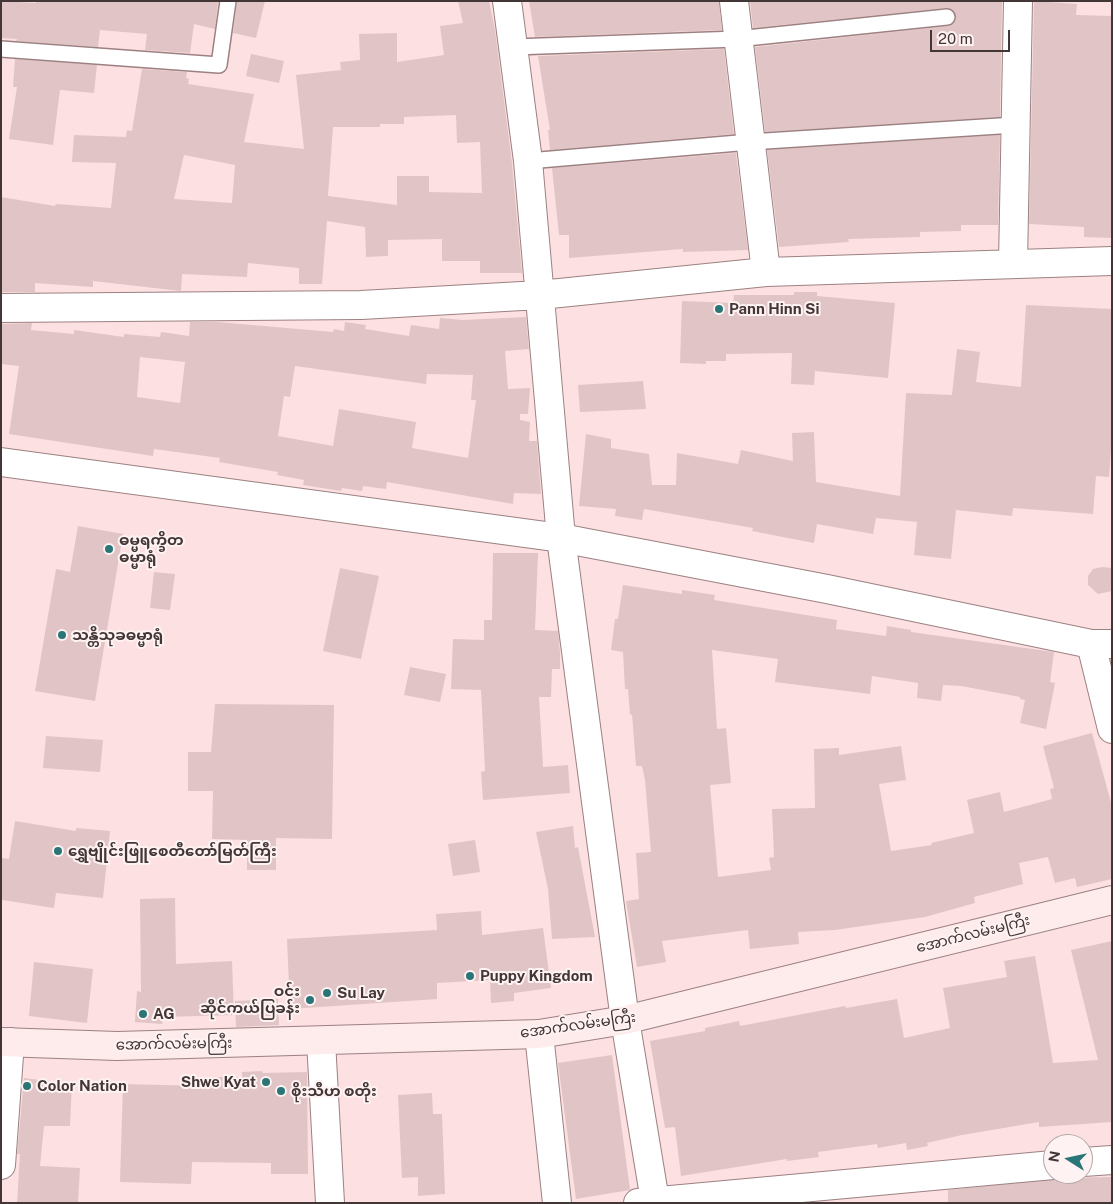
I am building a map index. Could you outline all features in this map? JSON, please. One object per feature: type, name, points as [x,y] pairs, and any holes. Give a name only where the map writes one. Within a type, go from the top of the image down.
[{"type":"main road","name":"အောက်လမ်းမကြီး","points":[[6,1042],[117,1046],[539,1034],[625,1020],[1112,900]]},
{"type":"street","points":[[507,1],[528,161],[561,538],[625,1020],[646,1202],[1043,1166]]},
{"type":"street","points":[[734,1],[766,272]]},
{"type":"street","points":[[1013,263],[1018,1]]},
{"type":"street","points":[[1,308],[361,305],[540,294],[766,272],[1112,261]]},
{"type":"street","points":[[1,462],[561,538],[827,588],[1102,644],[1112,730]]},
{"type":"street","points":[[539,1034],[557,1203]]},
{"type":"street","points":[[320,1041],[330,1203]]},
{"type":"street","points":[[1,1165],[6,1042]]},
{"type":"street","points":[[1093,1161],[1112,1160]]},
{"type":"lane","points":[[1,49],[219,65],[228,1]]},
{"type":"lane","points":[[514,47],[737,39],[947,18]]},
{"type":"lane","points":[[528,161],[750,142],[1015,125]]},
{"type":"building","points":[[1,1],[36,3],[36,1],[218,1],[215,29],[194,24],[190,53],[145,50],[147,34],[100,30],[98,47],[16,41],[17,39],[1,38]]},
{"type":"building","points":[[237,1],[265,1],[256,38],[233,33]]},
{"type":"building","points":[[458,1],[489,1],[495,30],[512,163],[522,273],[480,273],[480,261],[442,261],[442,239],[388,240],[388,256],[366,257],[365,227],[327,221],[322,284],[299,284],[299,268],[248,263],[247,277],[182,274],[181,291],[93,281],[93,287],[35,283],[35,292],[1,292],[1,197],[55,206],[56,204],[111,208],[116,163],[72,162],[74,135],[126,137],[127,130],[132,131],[142,69],[187,72],[188,84],[254,94],[244,142],[304,149],[296,75],[341,70],[340,62],[360,60],[359,34],[397,33],[397,62],[444,55],[440,26],[463,23]],"holes":[[[456,115],[457,143],[480,142],[482,193],[429,192],[429,176],[397,176],[397,205],[328,196],[333,127],[380,127],[380,124],[404,124],[404,117]],[[184,155],[235,165],[232,203],[174,199]]]},
{"type":"building","points":[[529,1],[719,1],[722,30],[535,37]]},
{"type":"building","points":[[750,1],[1002,1],[1000,117],[765,132],[755,47],[948,26],[955,21],[956,16],[951,9],[946,8],[753,28]]},
{"type":"building","points":[[1034,1],[1077,4],[1076,15],[1112,16],[1112,238],[1084,237],[1084,227],[1029,224]]},
{"type":"building","points":[[724,49],[734,134],[550,150],[548,130],[550,130],[538,56]]},
{"type":"building","points":[[251,54],[284,61],[279,83],[246,76]]},
{"type":"building","points":[[15,59],[97,65],[94,93],[60,90],[53,145],[9,139],[17,87],[13,87]]},
{"type":"building","points":[[1000,135],[998,225],[961,225],[961,231],[920,232],[920,237],[848,239],[849,242],[779,247],[767,150]]},
{"type":"building","points":[[736,153],[748,250],[683,252],[683,249],[569,258],[569,235],[559,235],[552,168]]},
{"type":"building","points":[[794,292],[817,292],[817,296],[895,303],[888,378],[815,371],[814,385],[791,384],[792,353],[726,354],[726,361],[706,361],[706,364],[680,363],[682,301],[733,303],[734,295],[794,295]]},
{"type":"building","points":[[1026,305],[1112,309],[1112,436],[1109,477],[1096,476],[1093,514],[1013,508],[1012,516],[956,510],[951,559],[914,555],[917,522],[876,518],[873,534],[817,524],[814,543],[752,531],[753,528],[644,509],[642,520],[615,516],[616,509],[579,506],[586,434],[611,439],[611,448],[649,454],[652,485],[676,485],[677,453],[738,464],[741,450],[793,461],[792,433],[814,432],[816,482],[900,496],[906,393],[952,395],[957,349],[980,352],[976,382],[1021,387]]},
{"type":"building","points":[[526,317],[529,349],[505,351],[508,389],[530,388],[528,414],[520,414],[520,420],[530,422],[529,441],[537,441],[541,494],[514,493],[513,504],[387,482],[386,489],[363,486],[362,491],[342,488],[341,491],[303,485],[304,480],[277,475],[278,472],[219,462],[220,458],[154,449],[153,456],[9,434],[19,366],[1,364],[1,324],[32,323],[31,330],[74,334],[74,330],[124,337],[124,334],[160,337],[161,332],[189,336],[190,322],[218,322],[333,332],[334,329],[344,331],[345,322],[366,325],[365,329],[409,336],[411,325],[439,329],[440,318],[463,320]],"holes":[[[140,357],[185,362],[180,403],[137,397]],[[295,366],[426,384],[427,374],[473,375],[471,400],[476,400],[468,458],[412,448],[416,422],[339,409],[333,446],[278,436],[284,396],[290,397]]]},
{"type":"building","points":[[643,381],[646,409],[580,412],[578,385]]},
{"type":"building","points":[[78,526],[123,534],[95,701],[35,691],[56,569],[70,572]]},
{"type":"building","points":[[493,553],[538,553],[535,630],[558,631],[560,652],[560,669],[552,669],[551,697],[539,697],[543,767],[568,765],[570,793],[483,800],[481,772],[485,771],[481,690],[451,689],[453,639],[484,640],[484,620],[492,620]]},
{"type":"building","points":[[1102,567],[1112,568],[1112,591],[1098,594],[1088,585],[1088,576],[1093,569]]},
{"type":"building","points":[[340,568],[379,576],[361,659],[323,651]]},
{"type":"building","points":[[154,572],[175,574],[170,610],[150,608]]},
{"type":"building","points":[[623,585],[682,594],[682,590],[715,595],[714,600],[837,620],[836,629],[886,636],[887,626],[911,630],[911,632],[1054,652],[1050,682],[1055,683],[1046,729],[1020,723],[1025,700],[1020,699],[1020,697],[961,686],[943,685],[941,701],[917,698],[918,683],[872,676],[870,694],[775,682],[778,659],[712,650],[717,729],[726,728],[731,783],[710,785],[718,877],[771,870],[769,858],[774,857],[772,809],[815,808],[814,749],[839,748],[839,755],[901,746],[906,780],[879,784],[891,851],[932,845],[931,843],[974,833],[967,800],[1000,792],[1004,812],[1052,799],[1050,789],[1054,788],[1043,746],[1092,733],[1112,806],[1112,879],[1077,887],[1075,878],[1055,883],[1048,857],[1019,863],[1023,884],[974,897],[975,903],[925,917],[835,930],[798,932],[799,944],[750,949],[748,930],[662,941],[666,962],[637,967],[626,901],[639,899],[636,853],[651,852],[645,780],[642,766],[636,766],[632,714],[630,715],[628,689],[625,689],[623,652],[611,650],[615,619],[618,619]]},
{"type":"building","points":[[410,667],[446,674],[440,702],[404,695]]},
{"type":"building","points":[[215,704],[334,705],[332,839],[276,838],[276,870],[247,870],[247,840],[212,839],[213,791],[188,791],[188,752],[211,752]]},
{"type":"building","points":[[46,736],[103,740],[100,772],[43,768]]},
{"type":"building","points":[[15,821],[76,831],[76,828],[110,831],[103,898],[56,893],[54,908],[2,900],[1,858],[9,859]]},
{"type":"building","points":[[573,826],[575,848],[578,847],[595,937],[552,939],[548,889],[536,832]]},
{"type":"building","points":[[475,840],[480,872],[453,876],[448,844]]},
{"type":"building","points":[[175,898],[176,964],[232,961],[234,1015],[163,1017],[162,1024],[135,1022],[137,991],[141,992],[140,899]]},
{"type":"building","points":[[481,911],[482,935],[543,928],[551,988],[514,993],[514,1001],[491,1003],[490,980],[437,983],[437,999],[290,1009],[287,939],[437,930],[436,914]]},
{"type":"building","points":[[1112,941],[1112,1122],[1039,1127],[1039,1122],[962,1135],[927,1143],[928,1146],[907,1150],[906,1143],[878,1148],[877,1144],[818,1152],[819,1157],[787,1161],[787,1159],[681,1176],[675,1127],[665,1128],[650,1041],[705,1031],[705,1028],[739,1021],[740,1026],[845,1006],[846,1008],[897,999],[904,1038],[950,1028],[943,988],[1007,977],[1004,961],[1035,956],[1053,1063],[1098,1060],[1071,950]]},
{"type":"building","points":[[34,962],[93,969],[87,1023],[29,1016]]},
{"type":"building","points":[[278,999],[279,1025],[236,1027],[235,1001]]},
{"type":"building","points":[[612,1055],[630,1190],[576,1199],[558,1063]]},
{"type":"building","points":[[262,1071],[263,1073],[307,1072],[308,1174],[271,1174],[271,1163],[192,1162],[191,1184],[120,1182],[123,1084],[202,1086],[202,1077],[242,1077],[242,1072]]},
{"type":"building","points":[[24,1078],[48,1081],[47,1083],[72,1083],[70,1126],[44,1126],[40,1166],[80,1168],[78,1203],[17,1203],[20,1154],[17,1154]]},
{"type":"building","points":[[432,1093],[433,1114],[442,1114],[445,1194],[418,1196],[418,1177],[402,1178],[398,1095]]},
{"type":"building","points":[[1093,1177],[1112,1177],[1112,1203],[948,1203],[948,1190],[1043,1180],[1043,1184],[1093,1184]]},
{"type":"place","name":"Pann Hinn Si","points":[[719,309]]},
{"type":"place","name":"ဓမ္မရက္ခိတ ဓမ္မာရုံ","points":[[109,549]]},
{"type":"place","name":"သန္တိသုခဓမ္မာရုံ","points":[[62,635]]},
{"type":"place","name":"ရွှေဗျိုင်းဖြူစေတီတော်မြတ်ကြီး","points":[[58,851]]},
{"type":"place","name":"Puppy Kingdom","points":[[470,976]]},
{"type":"place","name":"Su Lay","points":[[327,993]]},
{"type":"place","name":"ဝင်း ဆိုင်ကယ်ပြခန်း","points":[[310,1000]]},
{"type":"place","name":"AG","points":[[143,1014]]},
{"type":"place","name":"Shwe Kyat","points":[[266,1082]]},
{"type":"place","name":"Color Nation","points":[[27,1086]]},
{"type":"place","name":"စိုးသီဟ စတိုး","points":[[281,1091]]}]
